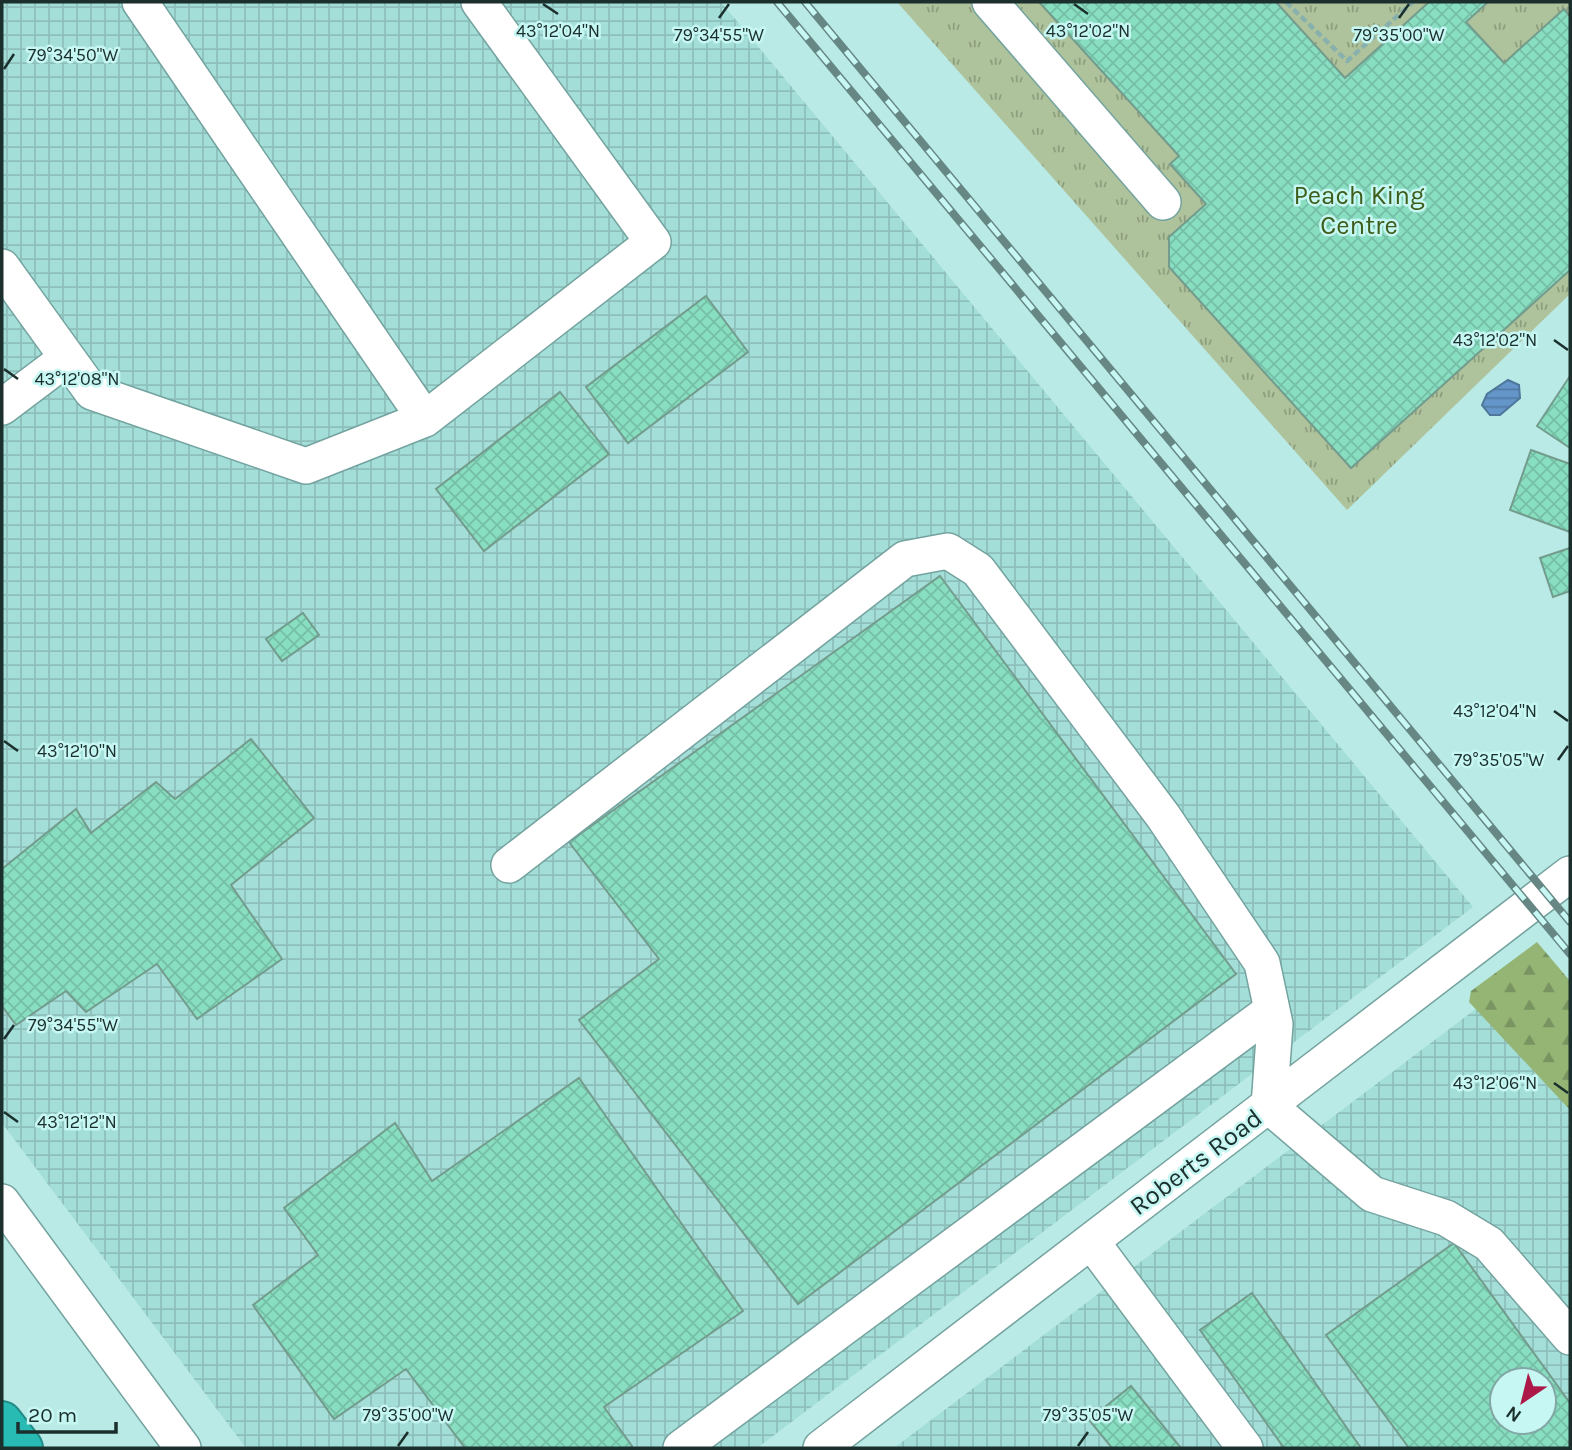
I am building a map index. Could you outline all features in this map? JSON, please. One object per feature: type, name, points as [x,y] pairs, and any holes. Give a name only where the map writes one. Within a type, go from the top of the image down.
[{"type":"highway","points":[[2,1421],[23,1448]]},
{"type":"street","points":[[140,2],[425,419]]},
{"type":"street","points":[[2,267],[92,392],[306,466],[425,419],[653,242],[479,2]]},
{"type":"street","points":[[990,2],[1163,202]]},
{"type":"street","points":[[2,407],[67,358]]},
{"type":"street","points":[[509,865],[905,559],[948,551],[978,570],[1163,817],[1262,963],[1275,1024],[1269,1106],[1372,1194],[1446,1218],[1489,1244],[1570,1337]]},
{"type":"street","name":"Roberts Road","points":[[821,1448],[1570,874]]},
{"type":"street","points":[[681,1448],[1272,1010]]},
{"type":"street","points":[[2,1202],[183,1448]]},
{"type":"street","points":[[1091,1241],[1245,1448]]},
{"type":"path","points":[[1286,2],[1347,61],[1413,2]]},
{"type":"shaded area","points":[[2,2],[721,2],[1473,907],[757,1448],[246,1448],[2,1123]]},
{"type":"shaded area","points":[[1508,380],[1519,385],[1520,398],[1500,415],[1490,415],[1482,405],[1487,394]]},
{"type":"shaded area","points":[[1485,1002],[1570,1111],[1570,1448],[894,1448]]},
{"type":"green space","name":"Peach King Centre","points":[[897,2],[1570,2],[1570,294],[1347,510]]},
{"type":"green space","points":[[1537,942],[1570,981],[1570,1110],[1469,1002],[1471,991]]},
{"type":"building","name":"Peach King Centre","points":[[1039,2],[1276,2],[1345,78],[1429,2],[1488,2],[1466,22],[1504,63],[1564,9],[1570,16],[1570,270],[1351,468],[1169,267],[1169,237],[1206,204],[1170,164],[1179,156]]},
{"type":"building","points":[[706,296],[748,352],[628,443],[586,387]]},
{"type":"building","points":[[1570,376],[1570,448],[1537,426]]},
{"type":"building","points":[[560,392],[609,454],[484,551],[436,489]]},
{"type":"building","points":[[1531,450],[1570,464],[1570,532],[1510,510]]},
{"type":"building","points":[[1570,548],[1570,591],[1553,597],[1540,558]]},
{"type":"building","points":[[940,576],[1236,974],[798,1304],[579,1020],[659,959],[569,842]]},
{"type":"building","points":[[303,613],[319,635],[282,661],[266,639]]},
{"type":"building","points":[[251,739],[314,818],[231,885],[282,959],[197,1019],[157,964],[86,1012],[66,991],[16,1025],[2,1006],[2,869],[76,809],[91,833],[156,782],[175,799]]},
{"type":"building","points":[[579,1078],[743,1311],[604,1407],[632,1446],[629,1448],[465,1448],[406,1369],[334,1419],[253,1305],[318,1255],[284,1208],[395,1123],[432,1181]]},
{"type":"building","points":[[1454,1243],[1543,1366],[1488,1366],[1488,1436],[1558,1436],[1558,1386],[1570,1403],[1570,1448],[1409,1448],[1326,1335]]},
{"type":"building","points":[[1252,1293],[1361,1448],[1284,1448],[1200,1330]]},
{"type":"building","points":[[1131,1386],[1181,1448],[1112,1448],[1089,1420]]},
{"type":"railway","points":[[777,2],[1570,954]]},
{"type":"railway","points":[[805,2],[1570,922]]}]
